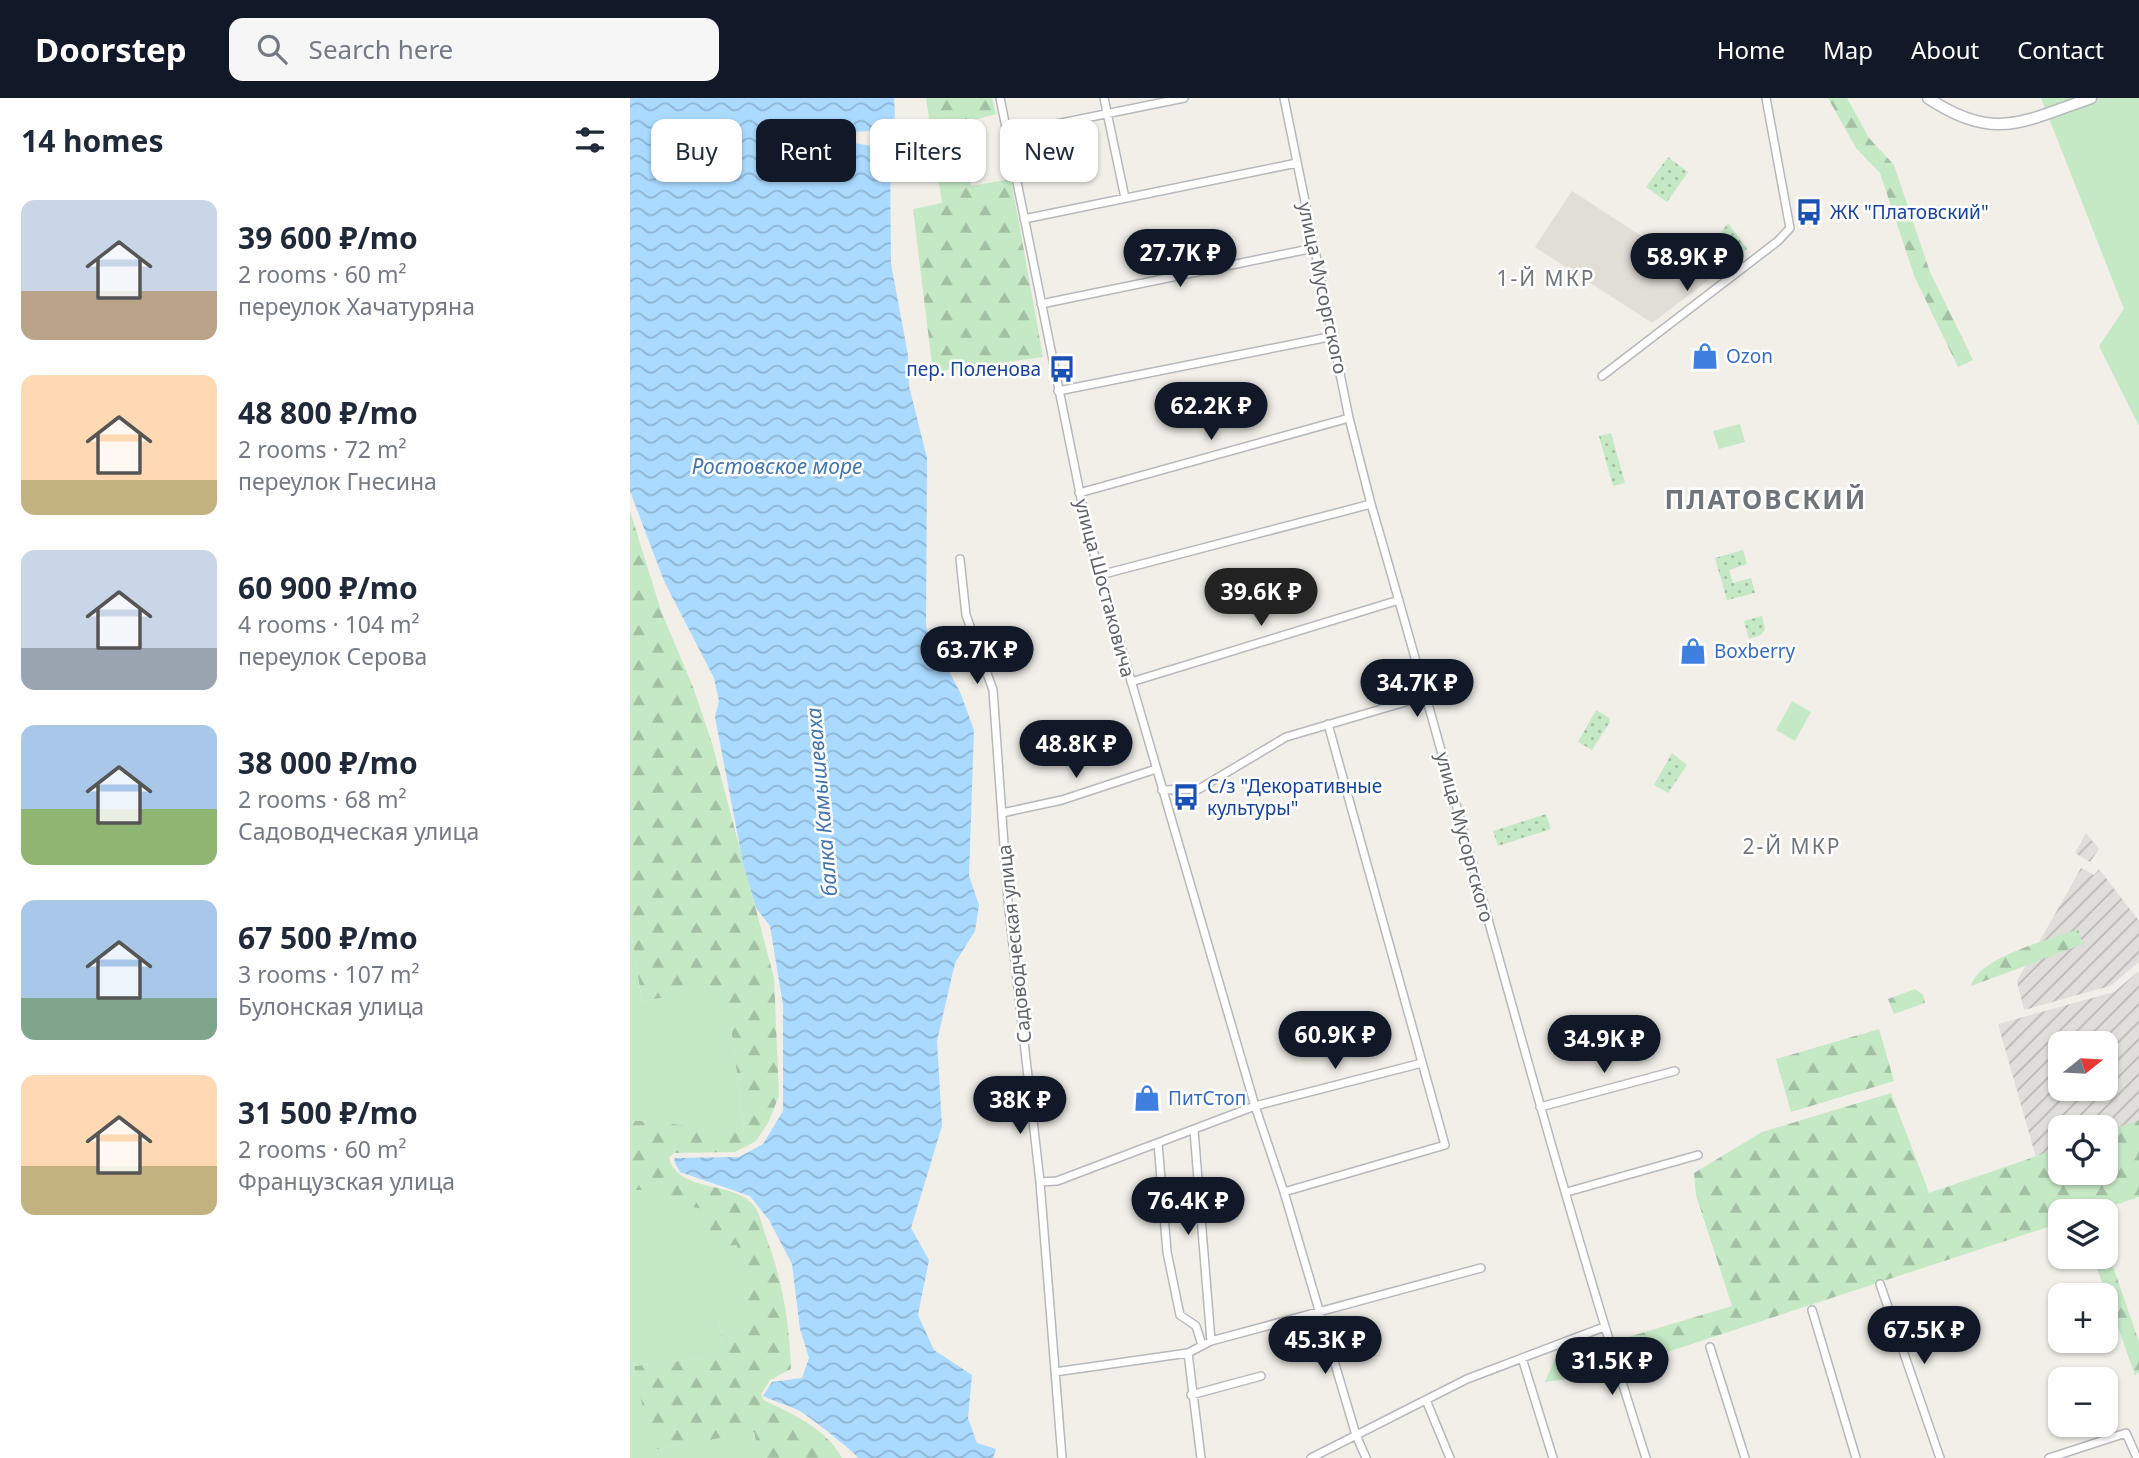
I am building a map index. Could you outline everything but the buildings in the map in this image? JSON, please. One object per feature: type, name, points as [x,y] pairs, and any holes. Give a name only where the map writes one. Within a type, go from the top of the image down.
[{"type":"main road","points":[[1928,98],[1967,121],[1998,126],[2017,123],[2091,98]]},
{"type":"street","name":"улица Шостаковича","points":[[1000,98],[1004,119]]},
{"type":"street","points":[[1104,98],[1125,198]]},
{"type":"street","points":[[1082,119],[1184,98]]},
{"type":"street","name":"улица Мусоргского","points":[[1284,98],[1349,418],[1371,504],[1540,1107],[1567,1192],[1604,1327],[1647,1458]]},
{"type":"street","points":[[1602,376],[1778,241],[1790,228],[1766,98]]},
{"type":"street","points":[[1024,219],[1297,163]]},
{"type":"street","name":"улица Шостаковича","points":[[1017,182],[1079,493],[1100,575],[1255,1106],[1284,1192],[1356,1434],[1365,1455]]},
{"type":"street","points":[[1041,304],[1314,248]]},
{"type":"street","points":[[1058,391],[1334,336]]},
{"type":"street","points":[[1079,493],[1349,418]]},
{"type":"street","points":[[1100,575],[1371,504]]},
{"type":"street","name":"Садоводческая улица","points":[[960,559],[966,615],[993,690],[1008,901],[1040,1182],[1062,1458]]},
{"type":"street","points":[[1131,682],[1399,600]]},
{"type":"street","points":[[1162,790],[1199,789],[1286,737],[1426,696]]},
{"type":"street","points":[[1284,1192],[1445,1145],[1328,724]]},
{"type":"street","points":[[1002,813],[1062,800],[1156,769]]},
{"type":"street","points":[[1040,1182],[1057,1181],[1255,1106],[1422,1063]]},
{"type":"street","points":[[1540,1107],[1675,1071]]},
{"type":"street","points":[[1194,1130],[1211,1341]]},
{"type":"street","points":[[1158,1143],[1172,1284],[1180,1315],[1196,1326],[1202,1345]]},
{"type":"street","points":[[1567,1192],[1699,1155]]},
{"type":"street","points":[[1055,1372],[1188,1353],[1211,1341],[1480,1268]]},
{"type":"street","points":[[1880,1284],[1940,1458]]},
{"type":"street","points":[[1812,1310],[1856,1458]]},
{"type":"street","points":[[1311,1458],[1466,1379],[1604,1327]]},
{"type":"street","points":[[1710,1347],[1745,1458]]},
{"type":"street","points":[[1188,1353],[1200,1458]]},
{"type":"street","points":[[1522,1358],[1553,1458]]},
{"type":"street","points":[[1191,1395],[1261,1376]]},
{"type":"street","points":[[1426,1400],[1450,1458]]},
{"type":"street","points":[[2049,1458],[2126,1433],[2137,1458]]},
{"type":"shaded area","points":[[1572,191],[1709,280],[1652,323],[1535,247]]},
{"type":"shaded area","points":[[2086,833],[2099,849],[2090,862],[2075,853]]},
{"type":"shaded area","points":[[2081,868],[2094,875],[2099,869],[2139,921],[2139,962],[2110,986],[2024,1010],[2017,981]]},
{"type":"shaded area","points":[[2139,971],[2139,1126],[2118,1133],[2118,1115],[2048,1115],[2048,1157],[2037,1161],[1998,1024],[2114,992]]},
{"type":"green space","points":[[926,98],[992,98],[996,114],[978,119],[929,119]]},
{"type":"green space","points":[[1828,98],[1847,98],[1869,138],[1894,165],[1930,272],[1973,360],[1958,367],[1915,278],[1880,173],[1856,148]]},
{"type":"green space","points":[[2041,98],[2139,98],[2139,426],[2099,346],[2124,309]]},
{"type":"green space","points":[[1668,157],[1688,172],[1667,202],[1646,187]]},
{"type":"green space","points":[[1000,181],[1012,182],[1043,357],[933,372],[913,209],[942,203],[939,182],[970,182],[971,186]]},
{"type":"green space","points":[[1728,223],[1747,249],[1724,267],[1705,255]]},
{"type":"green space","points":[[1740,424],[1745,442],[1719,449],[1713,431]]},
{"type":"green space","points":[[1611,433],[1625,483],[1613,486],[1599,436]]},
{"type":"green space","points":[[630,511],[661,611],[693,687],[712,743],[774,978],[779,1096],[768,1123],[756,1141],[735,1152],[674,1153],[669,1158],[675,1169],[684,1177],[735,1193],[755,1207],[781,1286],[787,1318],[791,1369],[770,1380],[761,1394],[763,1400],[818,1430],[842,1458],[759,1458],[754,1433],[652,1450],[633,1366],[724,1356],[719,1321],[746,1316],[709,1247],[654,1201],[652,1190],[630,1190],[630,1120],[744,1130],[726,988],[642,1001],[630,928]]},
{"type":"green space","points":[[1743,550],[1747,564],[1729,570],[1733,583],[1751,578],[1755,593],[1727,600],[1715,558]]},
{"type":"green space","points":[[1762,616],[1765,629],[1761,635],[1749,639],[1744,621]]},
{"type":"green space","points":[[1792,701],[1811,712],[1795,741],[1776,730]]},
{"type":"green space","points":[[1596,710],[1609,718],[1610,722],[1592,750],[1578,742]]},
{"type":"green space","points":[[1672,753],[1687,765],[1668,793],[1654,785]]},
{"type":"green space","points":[[1546,814],[1551,829],[1498,846],[1493,831]]},
{"type":"green space","points":[[630,928],[642,1001],[726,987],[744,1131],[630,1120]]},
{"type":"green space","points":[[2078,929],[2083,944],[1971,986],[1987,966],[2001,958]]},
{"type":"green space","points":[[1915,989],[1923,995],[1925,1003],[1894,1014],[1888,999]]},
{"type":"green space","points":[[1879,1029],[1894,1081],[1791,1112],[1776,1059]]},
{"type":"green space","points":[[1891,1093],[1929,1193],[2048,1152],[2048,1185],[2118,1185],[2118,1127],[2139,1120],[2139,1197],[2118,1204],[2118,1199],[2048,1199],[2048,1227],[1597,1375],[1545,1382],[1555,1359],[1732,1306],[1696,1195],[1694,1173],[1762,1132]]},
{"type":"green space","points":[[630,1190],[652,1190],[655,1201],[704,1209],[709,1247],[737,1245],[746,1317],[719,1321],[724,1356],[634,1366],[652,1450],[754,1432],[759,1458],[630,1458]]},
{"type":"green space","points":[[2097,1269],[2114,1269],[2139,1342],[2139,1372],[2135,1375],[2118,1327],[2118,1283],[2102,1283]]},
{"type":"water","name":"Ростовское море","points":[[630,98],[894,98],[894,119],[870,119],[870,131],[856,132],[856,119],[756,119],[756,182],[856,182],[856,143],[870,146],[870,182],[890,182],[891,264],[908,355],[909,386],[927,458],[926,628],[960,692],[974,730],[969,876],[979,905],[975,931],[955,963],[937,1041],[942,1126],[911,1228],[929,1260],[918,1315],[934,1350],[972,1375],[968,1418],[977,1443],[996,1449],[993,1458],[858,1458],[803,1413],[763,1396],[772,1382],[802,1378],[809,1358],[800,1329],[792,1264],[769,1220],[750,1196],[680,1172],[674,1161],[675,1158],[739,1157],[763,1144],[783,1111],[783,1005],[770,926],[756,908],[743,863],[715,717],[719,701],[714,678],[664,581],[630,491]]},
{"type":"place","name":"ЖК \"Платовский\"","points":[[1809,212]]},
{"type":"place","name":"Ozon","points":[[1705,356]]},
{"type":"place","name":"пер. Поленова","points":[[1062,369]]},
{"type":"place","name":"Boxberry","points":[[1693,651]]},
{"type":"place","name":"С/з \"Декоративные культуры\"","points":[[1186,797]]},
{"type":"place","name":"ПитСтоп","points":[[1147,1098]]},
{"type":"district","name":"1-Й МКР","points":[[1546,278]]},
{"type":"district","name":"ПЛАТОВСКИЙ","points":[[1766,499]]},
{"type":"district","name":"2-Й МКР","points":[[1792,846]]},
{"type":"water label","name":"балка Камышеваха","points":[[821,802]]}]
